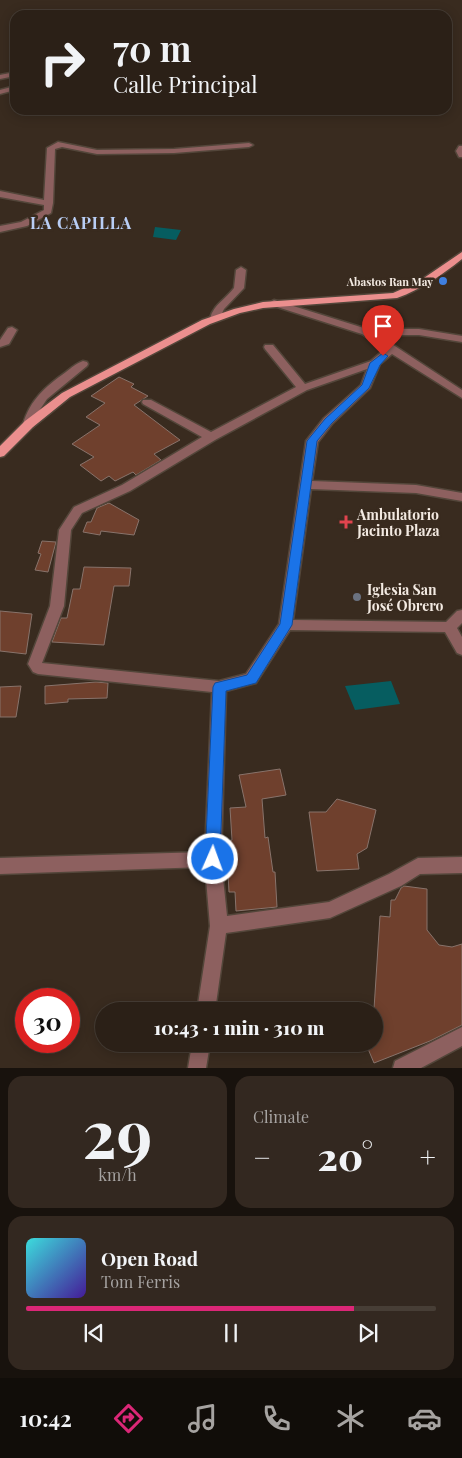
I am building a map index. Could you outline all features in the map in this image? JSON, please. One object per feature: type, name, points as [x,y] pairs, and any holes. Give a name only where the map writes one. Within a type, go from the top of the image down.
[{"type":"main road","points":[[0,453],[29,424],[66,395],[134,358],[215,318],[274,303],[375,299],[394,296],[428,282],[462,255]]},
{"type":"street","points":[[0,230],[24,224],[48,211],[51,148],[55,145],[61,144],[97,152],[174,150],[249,145]]},
{"type":"street","points":[[462,148],[460,151],[462,155]]},
{"type":"street","points":[[0,194],[49,203]]},
{"type":"street","points":[[215,318],[217,310],[232,296],[241,284],[241,270]]},
{"type":"street","points":[[274,303],[366,332],[462,395]]},
{"type":"street","points":[[0,344],[5,342],[12,330]]},
{"type":"street","points":[[366,332],[419,332],[462,339]]},
{"type":"street","points":[[269,348],[302,388]]},
{"type":"street","points":[[375,363],[366,386],[328,421],[312,441],[286,625],[251,680],[219,687],[38,668],[36,664],[57,606],[65,530],[78,510],[126,488],[302,388],[375,363],[391,349]]},
{"type":"street","points":[[29,424],[31,412],[44,394],[83,364]]},
{"type":"street","points":[[147,402],[211,438]]},
{"type":"street","points":[[305,485],[416,489],[462,497]]},
{"type":"street","points":[[286,625],[449,627],[462,615]]},
{"type":"street","points":[[449,627],[462,649]]},
{"type":"street","points":[[207,1002],[219,926],[213,859],[219,687]]},
{"type":"street","points":[[0,866],[213,859]]},
{"type":"street","points":[[219,926],[330,910],[395,880],[418,866],[462,865]]},
{"type":"street","points":[[402,1068],[462,1036]]},
{"type":"street","points":[[197,1068],[200,1052]]},
{"type":"water","points":[[155,227],[181,230],[176,240],[153,237]]},
{"type":"water","points":[[391,681],[400,704],[355,710],[345,686]]},
{"type":"building","points":[[119,377],[134,384],[131,387],[148,396],[134,405],[180,440],[154,454],[161,460],[136,475],[133,472],[115,481],[109,476],[101,481],[80,465],[94,457],[72,444],[100,425],[86,417],[105,403],[91,396]]},
{"type":"building","points":[[109,503],[139,520],[134,535],[101,531],[100,535],[83,532],[87,522],[91,522],[97,508]]},
{"type":"building","points":[[42,541],[56,542],[48,572],[35,570],[41,554],[38,553]]},
{"type":"building","points":[[84,567],[131,568],[129,586],[114,586],[104,645],[52,642],[61,618],[67,618],[73,589],[80,589]]},
{"type":"building","points":[[0,611],[32,614],[26,654],[0,651]]},
{"type":"building","points":[[96,682],[108,683],[107,698],[68,699],[68,702],[45,704],[45,686]]},
{"type":"building","points":[[21,686],[16,717],[0,717],[0,687]]},
{"type":"building","points":[[280,769],[286,795],[262,799],[265,838],[268,837],[273,872],[275,872],[277,907],[236,911],[235,892],[229,892],[228,873],[231,873],[228,841],[232,840],[230,808],[246,807],[239,775]]},
{"type":"building","points":[[337,799],[376,810],[367,848],[357,854],[359,869],[317,871],[309,812],[326,812]]},
{"type":"building","points":[[404,886],[427,889],[427,930],[439,945],[452,947],[462,944],[462,1025],[430,1041],[374,1063],[369,1052],[383,1052],[383,1002],[374,1002],[380,916],[390,917],[391,900],[395,900]]},
{"type":"place","name":"Abastos Ran May","points":[[443,281]]},
{"type":"place","name":"Ambulatorio Jacinto Plaza","points":[[346,522]]},
{"type":"place","name":"Iglesia San José Obrero","points":[[357,597]]},
{"type":"district","name":"LA CAPILLA","points":[[81,222]]},
{"type":"route","points":[[213,859],[219,687],[251,680],[286,625],[312,441],[328,421],[366,386],[375,363],[383,356]]}]
